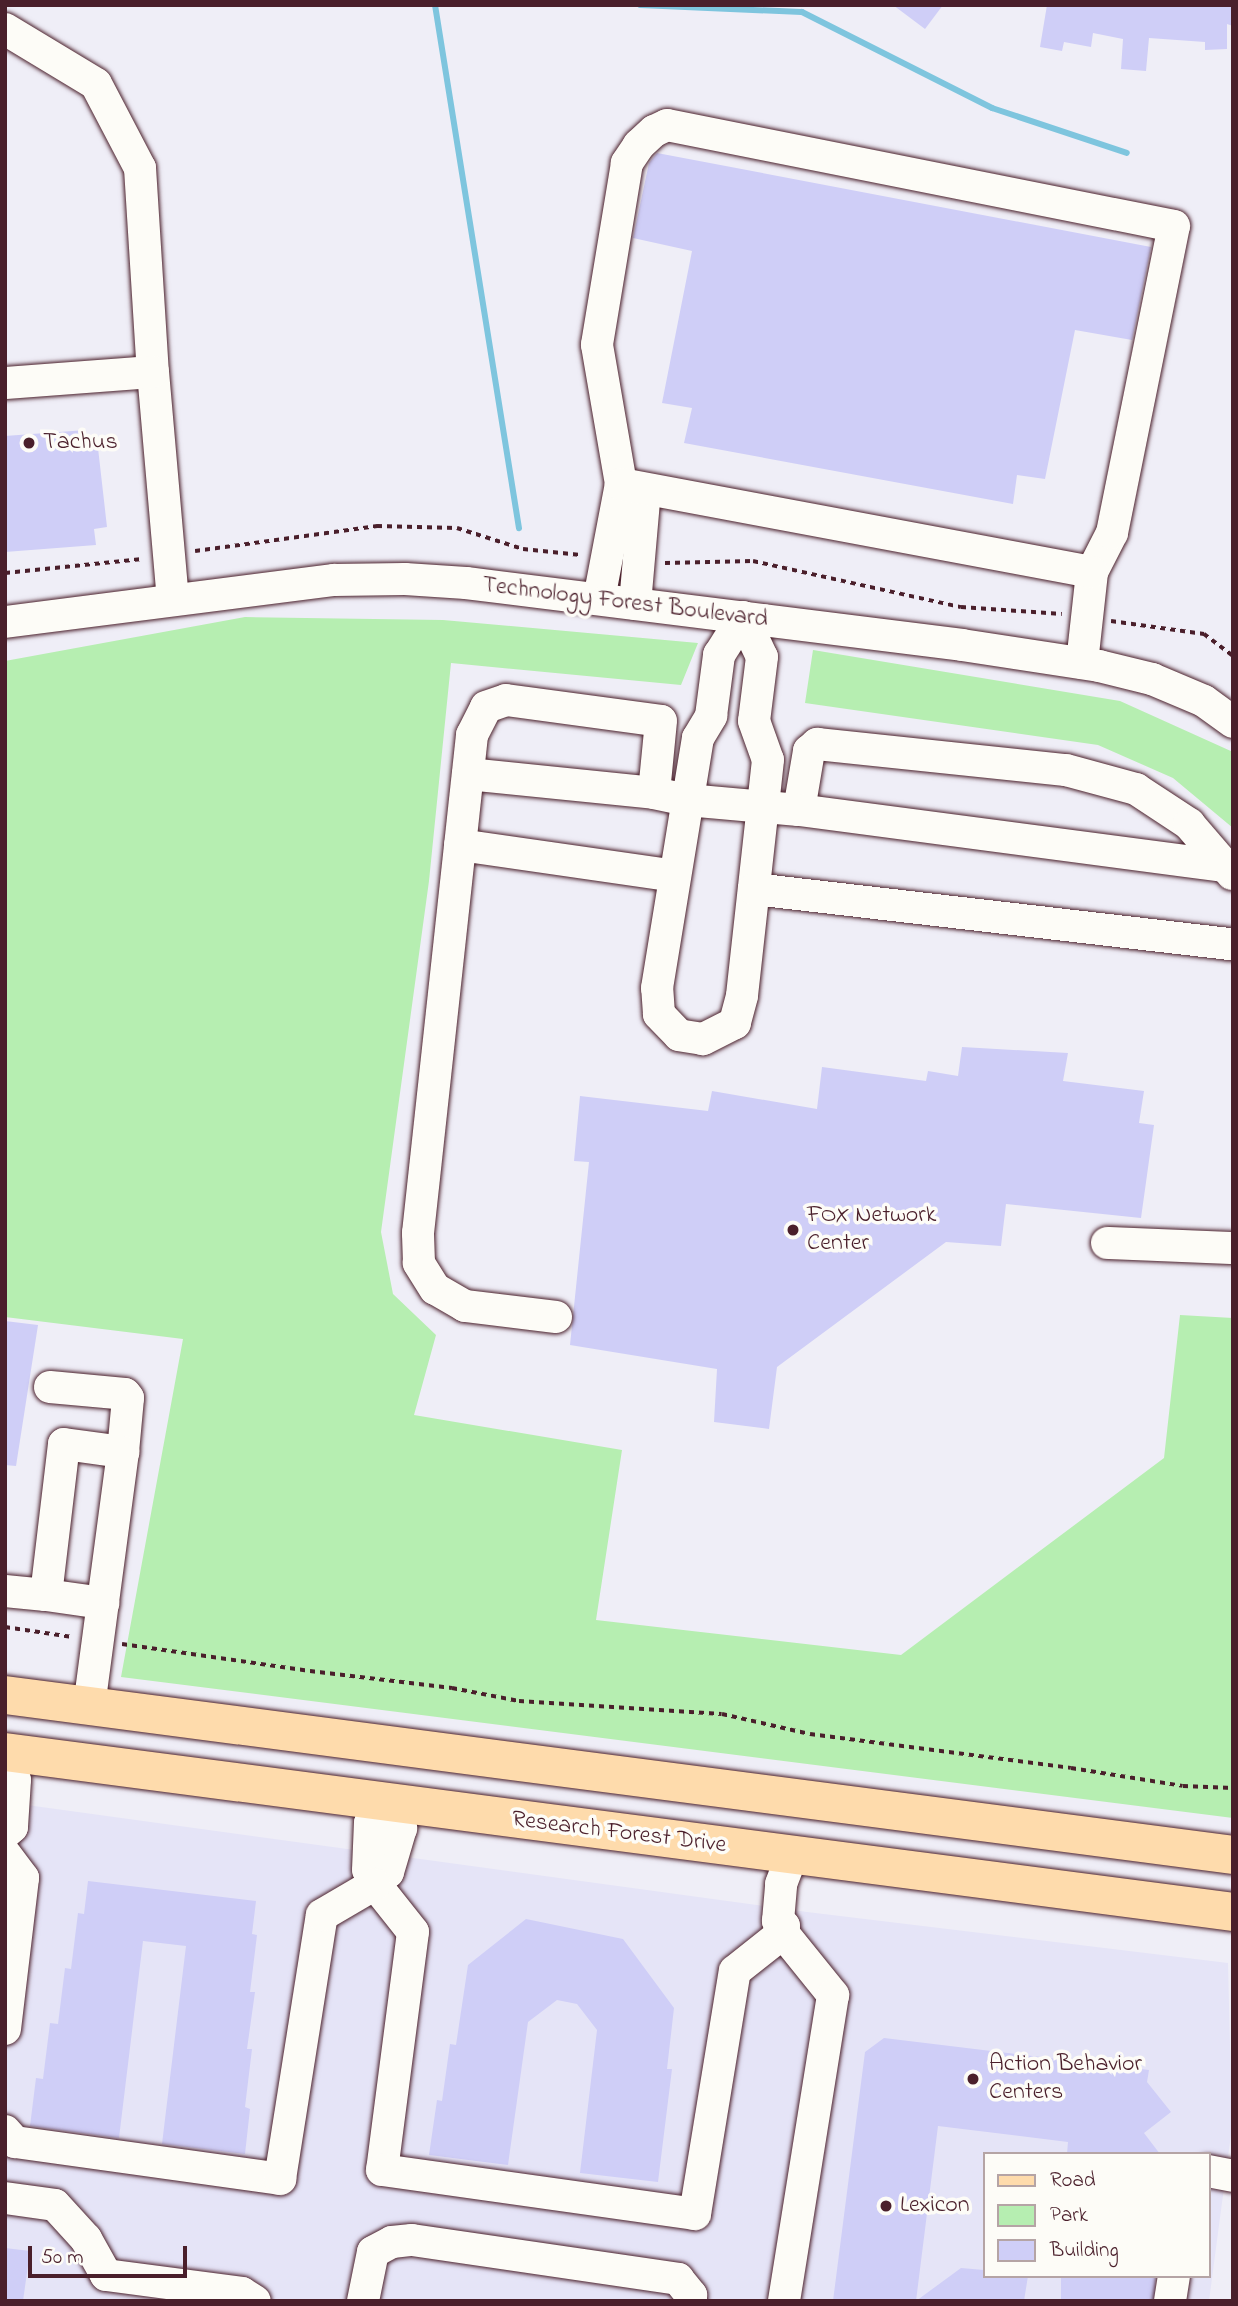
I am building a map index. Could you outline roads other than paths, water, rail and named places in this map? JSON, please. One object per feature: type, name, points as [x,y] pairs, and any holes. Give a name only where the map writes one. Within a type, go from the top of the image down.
[{"type":"main road","points":[[5,1695],[1233,1855]]},
{"type":"main road","points":[[376,1801],[433,1751]]},
{"type":"main road","name":"Research Forest Drive","points":[[5,1752],[1233,1912]]},
{"type":"street","points":[[5,29],[96,84],[140,168],[153,372],[173,599]]},
{"type":"street","points":[[635,604],[633,486],[597,345],[627,163],[654,131],[667,125],[1174,226],[1112,533],[1092,572],[1082,663]]},
{"type":"street","points":[[5,383],[153,372]]},
{"type":"street","points":[[633,486],[1092,572]]},
{"type":"street","points":[[599,600],[633,486]]},
{"type":"street","name":"Technology Forest Boulevard","points":[[5,622],[334,580],[405,579],[466,583],[1082,663],[1152,679],[1204,701],[1233,722]]},
{"type":"street","points":[[743,617],[762,657],[754,721],[768,760],[741,996],[735,1023],[703,1039],[679,1035],[659,1014],[657,988],[698,738],[711,716],[719,655],[743,617]]},
{"type":"street","points":[[555,1317],[465,1306],[435,1289],[419,1263],[418,1233],[472,735],[486,707],[506,700],[661,721],[654,793]]},
{"type":"street","points":[[799,810],[809,751],[817,744],[1066,770],[1136,789],[1189,824],[1229,870]]},
{"type":"street","points":[[468,774],[654,793],[687,800],[799,810],[1229,870]]},
{"type":"street","points":[[460,845],[675,876]]},
{"type":"street","points":[[754,889],[1233,944]]},
{"type":"street","points":[[1107,1243],[1233,1248]]},
{"type":"street","points":[[50,1387],[125,1394],[128,1398],[89,1706]]},
{"type":"street","points":[[47,1595],[64,1444],[123,1452]]},
{"type":"street","points":[[5,1591],[103,1603]]},
{"type":"street","points":[[5,1758],[15,1780],[12,1827],[5,1833]]},
{"type":"street","points":[[376,1801],[370,1823],[368,1870],[413,1932],[382,2169],[695,2214],[736,1971],[784,1929]]},
{"type":"street","points":[[5,1854],[23,1878],[5,2029]]},
{"type":"street","points":[[784,2301],[833,1995],[778,1921],[781,1884],[792,1856]]},
{"type":"street","points":[[5,2131],[15,2142],[280,2179],[322,1915],[376,1880]]},
{"type":"street","points":[[1210,2171],[1233,2176]]},
{"type":"street","points":[[5,2198],[55,2205],[86,2239],[106,2275],[242,2293],[255,2301]]},
{"type":"street","points":[[363,2301],[373,2252],[392,2242],[412,2239],[678,2279],[691,2295],[691,2301]]},
{"type":"street","points":[[1170,2301],[1174,2278]]},
{"type":"waterway","points":[[435,5],[519,528]]},
{"type":"waterway","points":[[640,5],[802,12],[992,108],[1127,153]]},
{"type":"place","name":"Tachus","points":[[29,443]]},
{"type":"place","name":"FOX Network Center","points":[[793,1230]]},
{"type":"place","name":"Action Behavior Centers","points":[[973,2079]]},
{"type":"place","name":"Lexicon","points":[[886,2206]]}]
